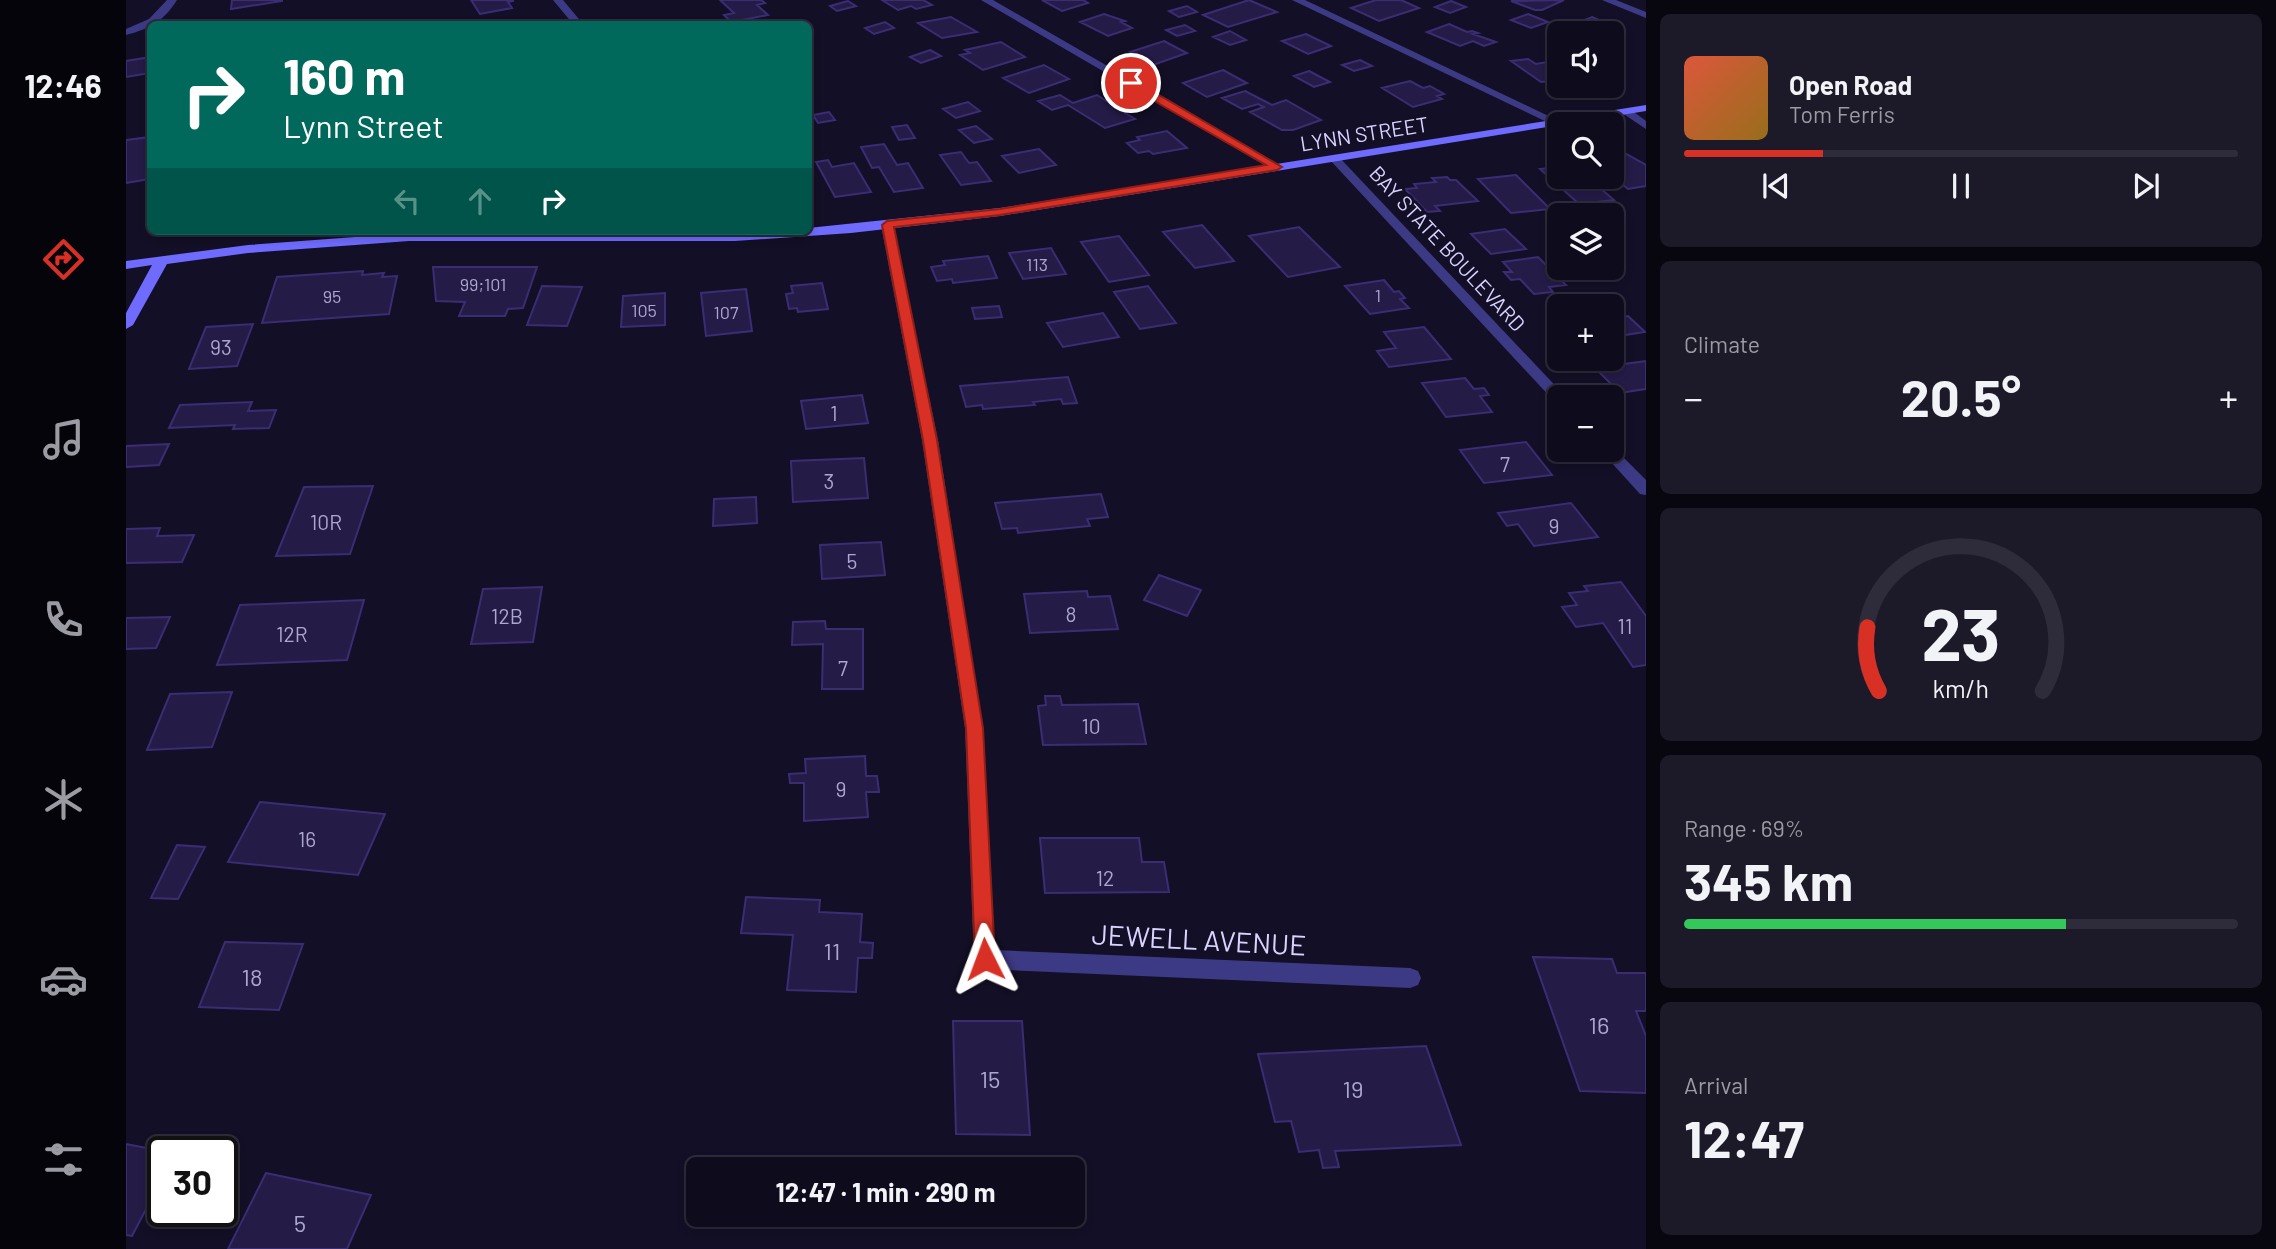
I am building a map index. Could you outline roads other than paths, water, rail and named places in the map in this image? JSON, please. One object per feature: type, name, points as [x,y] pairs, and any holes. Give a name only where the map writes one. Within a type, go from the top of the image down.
[{"type":"main road","name":"LYNN STREET","points":[[1620,112],[1646,108]]},
{"type":"main road","name":"LYNN STREET","points":[[812,230],[887,225],[1000,212],[1547,123]]},
{"type":"main road","name":"LYNN STREET","points":[[126,265],[261,248],[418,237],[635,235]]},
{"type":"main road","points":[[126,325],[162,260]]},
{"type":"street","points":[[154,21],[164,13],[172,0]]},
{"type":"street","points":[[558,0],[576,21]]},
{"type":"street","points":[[986,0],[1277,167]]},
{"type":"street","points":[[1297,0],[1547,118]]},
{"type":"street","points":[[1607,0],[1646,15]]},
{"type":"street","points":[[126,32],[147,24]]},
{"type":"street","points":[[1626,111],[1646,126]]},
{"type":"street","name":"BAY STATE BOULEVARD","points":[[1334,158],[1547,385]]},
{"type":"street","name":"JEWELL AVENUE","points":[[887,225],[932,453],[974,728],[985,959],[1410,978]]},
{"type":"street","points":[[1619,462],[1646,490]]}]
